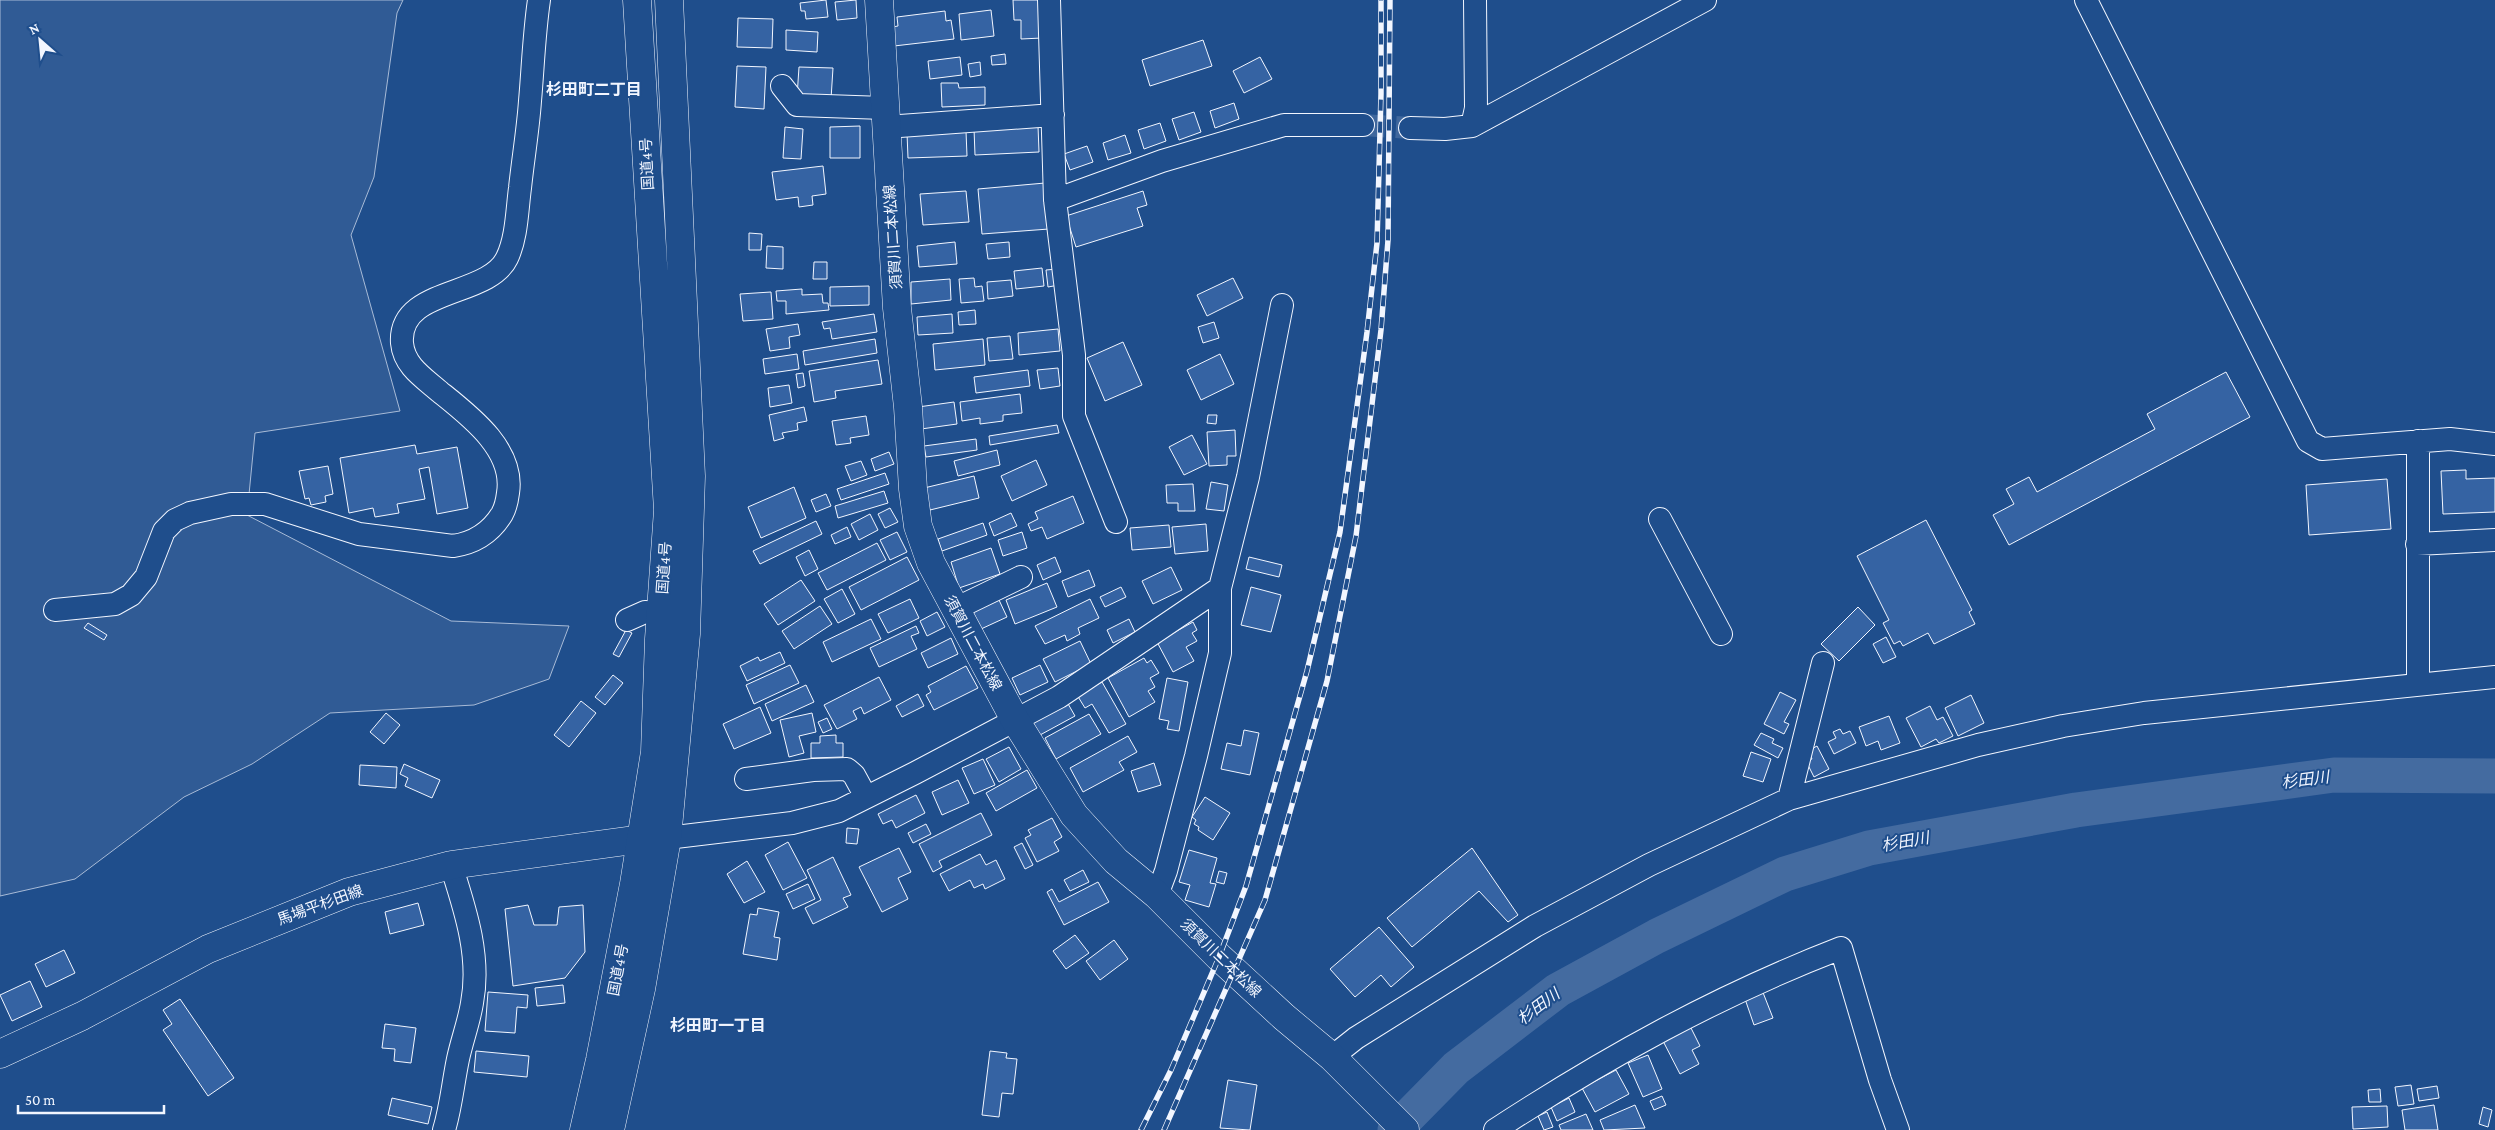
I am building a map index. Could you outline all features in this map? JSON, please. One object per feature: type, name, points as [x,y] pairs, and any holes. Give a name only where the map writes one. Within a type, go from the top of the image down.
[{"type":"main road","name":"国道4号","points":[[584,1130],[654,839],[660,613],[668,510],[637,0]]},
{"type":"main road","name":"国道4号","points":[[610,1130],[641,988],[654,839],[686,634],[691,476],[669,0]]},
{"type":"main road","name":"須賀川二本松線","points":[[879,0],[897,308],[908,407],[914,498],[918,526],[931,563],[1015,720],[1074,815],[1116,861],[1157,895],[1235,972],[1336,1061],[1405,1130]]},
{"type":"main road","name":"馬場平杉田線","points":[[0,1054],[82,1016],[208,949],[295,912],[349,892],[451,864],[654,839]]},
{"type":"street","points":[[55,610],[115,604],[130,596],[146,577],[164,531],[175,520],[190,513],[231,504],[264,504],[359,534],[453,546],[465,544],[482,536],[498,521],[506,508],[510,484],[508,466],[497,446],[448,399],[417,373],[405,354],[402,335],[406,323],[420,307],[443,295],[491,277],[507,258],[514,233],[525,147],[530,102],[533,37],[539,0]]},
{"type":"street","points":[[1048,0],[1056,200],[1074,355],[1074,416],[1116,522]]},
{"type":"street","points":[[1472,126],[1476,108],[1475,0]]},
{"type":"street","points":[[1410,128],[1445,129],[1472,126],[1705,0]]},
{"type":"street","points":[[2086,0],[2308,441],[2322,449],[2450,439],[2495,444]]},
{"type":"street","points":[[782,86],[797,105],[885,117],[1053,116]]},
{"type":"street","points":[[1056,200],[1162,161],[1284,125],[1364,125]]},
{"type":"street","points":[[1157,895],[1166,872],[1220,653],[1220,588],[1248,477],[1282,305]]},
{"type":"street","points":[[2418,441],[2417,544],[2420,578],[2418,684]]},
{"type":"street","points":[[1660,519],[1721,634]]},
{"type":"street","points":[[2417,544],[2495,540]]},
{"type":"street","points":[[955,609],[1021,577]]},
{"type":"street","points":[[654,839],[792,823],[839,810],[1059,697],[1220,588]]},
{"type":"street","points":[[627,620],[645,612],[660,613]]},
{"type":"street","points":[[1790,799],[1823,663]]},
{"type":"street","points":[[1336,1061],[1356,1038],[1535,926],[1649,865],[1790,799],[1978,745],[2063,726],[2144,713],[2495,676]]},
{"type":"street","points":[[746,779],[813,770],[847,769],[854,775],[866,797]]},
{"type":"street","points":[[444,1130],[450,1111],[458,1058],[473,1002],[473,958],[470,925],[451,864]]},
{"type":"street","points":[[1495,1130],[1578,1076],[1707,1005],[1787,969],[1842,948],[1880,1080],[1898,1130]]},
{"type":"shaded area","points":[[0,0],[403,0],[397,13],[374,177],[351,235],[400,411],[255,433],[247,515],[451,621],[569,626],[549,679],[474,705],[330,713],[252,764],[184,797],[75,879],[0,896]]},
{"type":"building","points":[[826,0],[828,17],[806,19],[805,11],[801,11],[800,3]]},
{"type":"building","points":[[856,0],[857,18],[837,20],[835,2]]},
{"type":"building","points":[[1013,0],[1041,0],[1042,38],[1021,39],[1021,20],[1014,20]]},
{"type":"building","points":[[991,10],[994,36],[961,40],[959,14]]},
{"type":"building","points":[[945,11],[946,21],[951,20],[954,39],[894,46],[892,27],[898,26],[897,17]]},
{"type":"building","points":[[738,18],[773,19],[772,48],[737,47]]},
{"type":"building","points":[[786,30],[818,32],[817,52],[786,50]]},
{"type":"building","points":[[1203,40],[1212,66],[1150,86],[1142,60]]},
{"type":"building","points":[[1005,54],[1006,64],[992,65],[991,56]]},
{"type":"building","points":[[960,57],[962,75],[930,79],[928,61]]},
{"type":"building","points":[[1260,57],[1272,79],[1244,93],[1233,71]]},
{"type":"building","points":[[980,62],[981,75],[970,77],[968,64]]},
{"type":"building","points":[[737,66],[766,67],[764,109],[735,107]]},
{"type":"building","points":[[799,67],[833,68],[831,99],[797,97]]},
{"type":"building","points":[[941,83],[958,83],[959,88],[985,87],[985,105],[942,107]]},
{"type":"building","points":[[1234,103],[1239,119],[1215,128],[1210,111]]},
{"type":"building","points":[[1194,112],[1201,132],[1179,140],[1172,119]]},
{"type":"building","points":[[1160,123],[1166,141],[1144,149],[1138,130]]},
{"type":"building","points":[[860,126],[860,158],[830,158],[830,127]]},
{"type":"building","points":[[1038,126],[1039,152],[975,155],[974,129]]},
{"type":"building","points":[[785,127],[803,129],[801,159],[783,158]]},
{"type":"building","points":[[966,131],[967,156],[908,158],[907,133]]},
{"type":"building","points":[[1125,135],[1131,153],[1108,160],[1103,143]]},
{"type":"building","points":[[1087,146],[1093,162],[1070,170],[1064,154]]},
{"type":"building","points":[[823,166],[826,194],[812,196],[813,205],[799,207],[798,197],[776,200],[772,172]]},
{"type":"building","points":[[1045,183],[1049,229],[982,234],[978,189]]},
{"type":"building","points":[[966,191],[969,222],[923,225],[920,194]]},
{"type":"building","points":[[1143,191],[1147,205],[1137,208],[1143,226],[1076,247],[1066,216]]},
{"type":"building","points":[[749,233],[762,234],[761,250],[749,250]]},
{"type":"building","points":[[955,242],[957,264],[919,267],[917,246]]},
{"type":"building","points":[[1009,242],[1010,257],[988,259],[986,244]]},
{"type":"building","points":[[767,246],[783,247],[783,269],[766,268]]},
{"type":"building","points":[[814,262],[827,262],[827,279],[813,279]]},
{"type":"building","points":[[1042,268],[1044,286],[1016,289],[1014,271]]},
{"type":"building","points":[[1057,269],[1059,285],[1048,287],[1046,270]]},
{"type":"building","points":[[974,278],[975,287],[982,286],[984,301],[961,303],[959,279]]},
{"type":"building","points":[[1233,278],[1243,298],[1207,316],[1197,295]]},
{"type":"building","points":[[950,279],[951,300],[911,304],[911,282]]},
{"type":"building","points":[[1011,280],[1013,296],[988,299],[987,282]]},
{"type":"building","points":[[869,286],[869,305],[830,306],[830,287]]},
{"type":"building","points":[[802,289],[802,295],[822,294],[823,303],[828,303],[829,310],[786,314],[786,301],[777,301],[776,291]]},
{"type":"building","points":[[771,292],[773,319],[743,321],[740,294]]},
{"type":"building","points":[[975,310],[976,324],[959,325],[958,312]]},
{"type":"building","points":[[874,314],[877,332],[832,339],[830,328],[824,329],[822,322]]},
{"type":"building","points":[[952,314],[953,333],[918,335],[917,317]]},
{"type":"building","points":[[1214,322],[1219,338],[1203,343],[1198,327]]},
{"type":"building","points":[[798,324],[800,335],[789,337],[790,348],[770,351],[766,329]]},
{"type":"building","points":[[1058,329],[1060,351],[1019,355],[1018,333]]},
{"type":"building","points":[[1010,336],[1013,359],[989,361],[987,338]]},
{"type":"building","points":[[875,339],[877,353],[805,365],[803,351]]},
{"type":"building","points":[[983,339],[985,365],[935,370],[933,344]]},
{"type":"building","points":[[1123,342],[1142,385],[1105,401],[1087,358]]},
{"type":"building","points":[[797,354],[799,369],[765,374],[763,359]]},
{"type":"building","points":[[1220,354],[1234,384],[1201,400],[1187,370]]},
{"type":"building","points":[[878,360],[882,384],[835,391],[836,398],[814,402],[809,371]]},
{"type":"building","points":[[1058,368],[1060,386],[1040,389],[1037,370]]},
{"type":"building","points":[[1028,370],[1030,386],[976,393],[974,377]]},
{"type":"building","points":[[2226,372],[2250,417],[2009,545],[1993,515],[2014,504],[2006,489],[2029,477],[2037,492],[2155,429],[2147,414]]},
{"type":"building","points":[[803,373],[805,386],[798,388],[796,374]]},
{"type":"building","points":[[789,385],[792,403],[770,407],[768,388]]},
{"type":"building","points":[[1020,394],[1022,413],[1003,415],[1003,421],[980,424],[980,418],[962,421],[960,402]]},
{"type":"building","points":[[954,402],[957,424],[921,429],[918,407]]},
{"type":"building","points":[[804,407],[807,421],[797,423],[798,430],[782,433],[784,438],[774,441],[769,415]]},
{"type":"building","points":[[1208,415],[1217,415],[1216,424],[1207,423]]},
{"type":"building","points":[[866,416],[869,435],[850,438],[851,443],[836,445],[832,421]]},
{"type":"building","points":[[1057,425],[1059,433],[990,445],[989,436]]},
{"type":"building","points":[[1235,430],[1236,456],[1227,456],[1227,465],[1209,466],[1207,432]]},
{"type":"building","points":[[1192,435],[1207,464],[1184,475],[1169,447]]},
{"type":"building","points":[[976,439],[977,450],[926,457],[924,446]]},
{"type":"building","points":[[415,445],[417,454],[457,447],[468,508],[437,514],[429,467],[419,469],[425,499],[397,504],[399,513],[375,517],[373,508],[349,513],[340,458]]},
{"type":"building","points":[[997,450],[1000,465],[958,476],[954,461]]},
{"type":"building","points":[[889,452],[894,464],[875,471],[871,459]]},
{"type":"building","points":[[1036,460],[1047,485],[1012,501],[1001,476]]},
{"type":"building","points":[[861,461],[867,475],[851,481],[845,466]]},
{"type":"building","points":[[328,466],[333,494],[325,496],[326,502],[311,505],[309,498],[305,499],[299,471]]},
{"type":"building","points":[[2466,470],[2466,479],[2495,478],[2495,512],[2443,514],[2441,471]]},
{"type":"building","points":[[885,473],[889,484],[841,500],[837,489]]},
{"type":"building","points":[[974,476],[979,498],[930,510],[924,488]]},
{"type":"building","points":[[2387,479],[2391,529],[2309,535],[2306,485]]},
{"type":"building","points":[[1211,482],[1228,485],[1224,511],[1206,509]]},
{"type":"building","points":[[1193,484],[1195,511],[1178,511],[1178,503],[1167,503],[1166,485]]},
{"type":"building","points":[[794,487],[806,518],[761,538],[748,507]]},
{"type":"building","points":[[884,491],[888,503],[838,518],[835,506]]},
{"type":"building","points":[[826,494],[831,506],[816,512],[811,500]]},
{"type":"building","points":[[1073,496],[1084,523],[1047,539],[1042,527],[1031,531],[1028,524],[1038,519],[1035,512]]},
{"type":"building","points":[[890,508],[898,522],[885,528],[878,514]]},
{"type":"building","points":[[1011,513],[1017,526],[994,536],[989,523]]},
{"type":"building","points":[[870,514],[878,530],[859,540],[851,524]]},
{"type":"building","points":[[1926,520],[1972,610],[1969,612],[1975,624],[1934,644],[1928,633],[1903,646],[1900,641],[1894,644],[1883,623],[1889,620],[1857,556]]},
{"type":"building","points":[[816,521],[822,534],[760,564],[753,551]]},
{"type":"building","points":[[983,523],[987,535],[942,551],[938,539]]},
{"type":"building","points":[[1206,524],[1208,551],[1175,554],[1172,527]]},
{"type":"building","points":[[1169,525],[1171,547],[1132,550],[1130,528]]},
{"type":"building","points":[[847,527],[851,537],[835,544],[831,535]]},
{"type":"building","points":[[897,532],[907,552],[890,560],[880,540]]},
{"type":"building","points":[[1022,532],[1027,548],[1003,556],[998,540]]},
{"type":"building","points":[[877,543],[886,560],[827,590],[818,573]]},
{"type":"building","points":[[991,548],[1000,574],[959,588],[951,562]]},
{"type":"building","points":[[809,550],[818,569],[805,576],[796,557]]},
{"type":"building","points":[[907,557],[919,580],[861,610],[849,587]]},
{"type":"building","points":[[1055,557],[1061,572],[1043,580],[1037,565]]},
{"type":"building","points":[[1249,557],[1282,565],[1279,577],[1246,569]]},
{"type":"building","points":[[1171,567],[1182,590],[1153,604],[1142,581]]},
{"type":"building","points":[[1089,570],[1095,586],[1068,597],[1062,581]]},
{"type":"building","points":[[801,580],[815,601],[778,625],[764,604]]},
{"type":"building","points":[[1047,583],[1057,607],[1015,624],[1006,600]]},
{"type":"building","points":[[1121,587],[1126,597],[1105,607],[1100,597]]},
{"type":"building","points":[[1251,587],[1281,595],[1271,632],[1241,625]]},
{"type":"building","points":[[842,589],[855,614],[838,623],[824,599]]},
{"type":"building","points":[[910,599],[919,618],[888,633],[878,614]]},
{"type":"building","points":[[1090,599],[1099,618],[1078,628],[1080,634],[1067,641],[1065,635],[1045,644],[1035,626]]},
{"type":"building","points":[[999,600],[1007,617],[981,629],[973,612]]},
{"type":"building","points":[[820,606],[832,624],[794,649],[782,631]]},
{"type":"building","points":[[1858,607],[1875,625],[1839,661],[1821,644]]},
{"type":"building","points":[[937,612],[945,627],[927,636],[920,621]]},
{"type":"building","points":[[871,619],[881,639],[832,662],[823,642]]},
{"type":"building","points":[[1129,619],[1135,632],[1113,643],[1107,630]]},
{"type":"building","points":[[1193,622],[1197,630],[1192,633],[1197,641],[1186,647],[1194,661],[1173,672],[1157,642]]},
{"type":"building","points":[[88,623],[107,635],[104,640],[84,628]]},
{"type":"building","points":[[916,626],[919,633],[911,636],[917,649],[879,667],[870,648]]},
{"type":"building","points":[[626,630],[632,633],[619,657],[613,654]]},
{"type":"building","points":[[1886,637],[1896,657],[1883,663],[1873,644]]},
{"type":"building","points":[[951,638],[958,654],[928,668],[921,653]]},
{"type":"building","points":[[1080,641],[1091,664],[1055,682],[1043,659]]},
{"type":"building","points":[[780,652],[785,663],[747,681],[740,666],[758,657],[760,661]]},
{"type":"building","points":[[1144,658],[1147,663],[1151,660],[1159,673],[1150,678],[1155,687],[1148,691],[1155,702],[1129,717],[1108,678]]},
{"type":"building","points":[[790,665],[799,683],[754,704],[746,685]]},
{"type":"building","points":[[1040,665],[1048,682],[1020,695],[1012,678]]},
{"type":"building","points":[[966,666],[978,688],[934,710],[926,695],[931,692],[928,686]]},
{"type":"building","points":[[613,675],[623,683],[605,705],[595,697]]},
{"type":"building","points":[[879,677],[891,700],[864,714],[861,707],[853,711],[857,719],[837,729],[824,705]]},
{"type":"building","points":[[1167,678],[1188,682],[1179,731],[1167,729],[1169,721],[1159,719]]},
{"type":"building","points":[[1102,682],[1126,724],[1109,733],[1092,704],[1085,708],[1077,695]]},
{"type":"building","points":[[806,685],[814,702],[772,721],[765,704]]},
{"type":"building","points":[[1780,692],[1796,700],[1784,722],[1789,724],[1784,734],[1764,724]]},
{"type":"building","points":[[918,694],[924,706],[902,717],[896,706]]},
{"type":"building","points":[[1971,695],[1984,723],[1958,736],[1945,708]]},
{"type":"building","points":[[581,701],[596,713],[569,747],[554,735]]},
{"type":"building","points":[[1067,702],[1075,716],[1040,735],[1032,721]]},
{"type":"building","points":[[1930,706],[1937,720],[1943,717],[1953,736],[1939,743],[1936,739],[1921,747],[1906,718]]},
{"type":"building","points":[[760,707],[771,733],[734,749],[723,724]]},
{"type":"building","points":[[386,713],[400,725],[384,744],[370,732]]},
{"type":"building","points":[[812,713],[816,732],[799,736],[804,753],[789,757],[780,720]]},
{"type":"building","points":[[1089,714],[1101,734],[1056,759],[1045,738]]},
{"type":"building","points":[[1889,716],[1900,743],[1881,750],[1878,741],[1866,746],[1859,727]]},
{"type":"building","points":[[827,718],[832,729],[823,733],[818,722]]},
{"type":"building","points":[[1840,729],[1843,734],[1850,731],[1856,743],[1834,754],[1828,742],[1836,738],[1833,732]]},
{"type":"building","points":[[1244,730],[1259,733],[1250,775],[1221,769],[1227,743],[1241,746]]},
{"type":"building","points":[[1761,733],[1774,739],[1772,743],[1783,748],[1778,758],[1754,745]]},
{"type":"building","points":[[836,735],[836,743],[843,743],[843,757],[811,758],[811,743],[820,743],[820,736]]},
{"type":"building","points":[[1128,736],[1137,752],[1119,762],[1124,770],[1083,792],[1070,768]]},
{"type":"building","points":[[1817,746],[1829,769],[1814,777],[1806,761],[1812,759],[1808,751]]},
{"type":"building","points":[[1009,747],[1021,769],[999,782],[986,759]]},
{"type":"building","points":[[1751,752],[1771,759],[1763,782],[1743,776]]},
{"type":"building","points":[[983,759],[995,785],[974,794],[962,768]]},
{"type":"building","points":[[1154,763],[1161,785],[1138,792],[1131,771]]},
{"type":"building","points":[[404,764],[440,780],[432,798],[405,786],[408,778],[400,774]]},
{"type":"building","points":[[360,765],[397,767],[396,788],[359,785]]},
{"type":"building","points":[[1027,770],[1037,788],[996,811],[986,793]]},
{"type":"building","points":[[958,780],[969,803],[942,815],[932,792]]},
{"type":"building","points":[[916,795],[925,813],[896,828],[892,820],[883,824],[878,814]]},
{"type":"building","points":[[1205,797],[1230,813],[1213,840],[1198,830],[1199,827],[1194,824],[1196,820],[1192,817]]},
{"type":"building","points":[[981,813],[992,835],[939,861],[942,867],[933,872],[919,844]]},
{"type":"building","points":[[1052,818],[1062,837],[1054,842],[1059,851],[1037,862],[1025,838],[1031,835],[1028,830]]},
{"type":"building","points":[[926,824],[931,834],[913,843],[908,833]]},
{"type":"building","points":[[847,828],[859,829],[857,844],[846,843]]},
{"type":"building","points":[[788,842],[807,878],[783,890],[765,855]]},
{"type":"building","points":[[1022,843],[1033,865],[1025,869],[1014,847]]},
{"type":"building","points":[[899,848],[911,872],[898,878],[908,899],[882,912],[859,867]]},
{"type":"building","points":[[1472,848],[1518,915],[1508,922],[1479,891],[1412,947],[1387,918]]},
{"type":"building","points":[[1189,850],[1217,858],[1210,883],[1216,884],[1209,907],[1185,900],[1190,885],[1179,882]]},
{"type":"building","points":[[980,854],[986,865],[996,860],[1005,879],[985,889],[983,884],[974,888],[970,880],[949,891],[940,874]]},
{"type":"building","points":[[833,857],[851,895],[843,898],[848,907],[813,924],[805,908],[821,900],[807,870]]},
{"type":"building","points":[[747,861],[765,892],[744,903],[727,874]]},
{"type":"building","points":[[1083,870],[1089,882],[1070,891],[1064,880]]},
{"type":"building","points":[[1219,871],[1227,873],[1224,884],[1216,882]]},
{"type":"building","points":[[1098,882],[1109,902],[1064,925],[1047,892],[1052,889],[1059,902]]},
{"type":"building","points":[[808,884],[815,899],[793,909],[786,894]]},
{"type":"building","points":[[418,903],[424,925],[390,934],[385,912]]},
{"type":"building","points":[[528,905],[534,925],[557,925],[559,907],[583,905],[585,952],[565,978],[513,986],[505,909]]},
{"type":"building","points":[[758,908],[779,912],[774,937],[780,938],[777,960],[743,954],[750,914],[757,915]]},
{"type":"building","points":[[1379,927],[1414,967],[1391,987],[1381,975],[1355,997],[1330,969]]},
{"type":"building","points":[[1075,935],[1089,953],[1066,969],[1053,951]]},
{"type":"building","points":[[1114,940],[1128,959],[1100,980],[1086,961]]},
{"type":"building","points":[[64,950],[75,973],[46,987],[35,964]]},
{"type":"building","points":[[30,981],[42,1007],[12,1021],[0,995]]},
{"type":"building","points":[[563,985],[565,1003],[537,1006],[535,988]]},
{"type":"building","points":[[1762,990],[1773,1018],[1754,1025],[1744,996]]},
{"type":"building","points":[[488,992],[528,995],[527,1008],[517,1007],[515,1033],[485,1031]]},
{"type":"building","points":[[180,999],[234,1078],[208,1096],[163,1030],[172,1024],[163,1010]]},
{"type":"building","points":[[385,1024],[416,1028],[411,1063],[394,1061],[395,1049],[382,1048]]},
{"type":"building","points":[[1689,1024],[1700,1046],[1692,1050],[1699,1064],[1680,1074],[1663,1041]]},
{"type":"building","points":[[476,1051],[529,1056],[527,1077],[474,1072]]},
{"type":"building","points":[[990,1051],[1007,1053],[1006,1058],[1017,1059],[1013,1094],[1002,1093],[999,1117],[982,1115]]},
{"type":"building","points":[[1648,1055],[1662,1089],[1643,1097],[1628,1063]]},
{"type":"building","points":[[1616,1070],[1629,1094],[1595,1112],[1582,1088]]},
{"type":"building","points":[[1228,1080],[1257,1085],[1250,1130],[1220,1128]]},
{"type":"building","points":[[2411,1085],[2414,1104],[2398,1106],[2395,1087]]},
{"type":"building","points":[[2437,1086],[2439,1098],[2419,1101],[2417,1089]]},
{"type":"building","points":[[2380,1089],[2381,1102],[2369,1102],[2368,1090]]},
{"type":"building","points":[[1662,1096],[1666,1105],[1654,1110],[1650,1101]]},
{"type":"building","points":[[392,1098],[432,1107],[428,1124],[388,1115]]},
{"type":"building","points":[[1569,1098],[1575,1112],[1557,1121],[1551,1107]]},
{"type":"building","points":[[1635,1105],[1645,1128],[1604,1130],[1600,1120]]},
{"type":"building","points":[[2434,1105],[2438,1130],[2405,1130],[2402,1110]]},
{"type":"building","points":[[2387,1106],[2388,1127],[2353,1129],[2352,1107]]},
{"type":"building","points":[[2483,1107],[2492,1110],[2488,1127],[2479,1124]]},
{"type":"building","points":[[1547,1112],[1553,1127],[1544,1130],[1538,1116]]},
{"type":"building","points":[[1586,1114],[1593,1130],[1561,1130],[1559,1125]]},
{"type":"waterway","name":"杉田川","points":[[1395,1130],[1456,1068],[1558,990],[1657,936],[1785,874],[1869,848],[2076,810],[2334,775],[2495,776]]},
{"type":"tunnel","points":[[1363,125],[1410,128]]},
{"type":"railway","points":[[1141,1130],[1171,1070],[1219,957],[1246,886],[1307,671],[1340,532],[1377,243],[1381,94],[1381,0]]},
{"type":"railway","points":[[1164,1130],[1265,900],[1327,681],[1356,536],[1381,330],[1388,240],[1390,0]]},
{"type":"district","name":"杉田町二丁目","points":[[594,89]]},
{"type":"district","name":"杉田町一丁目","points":[[718,1025]]}]
